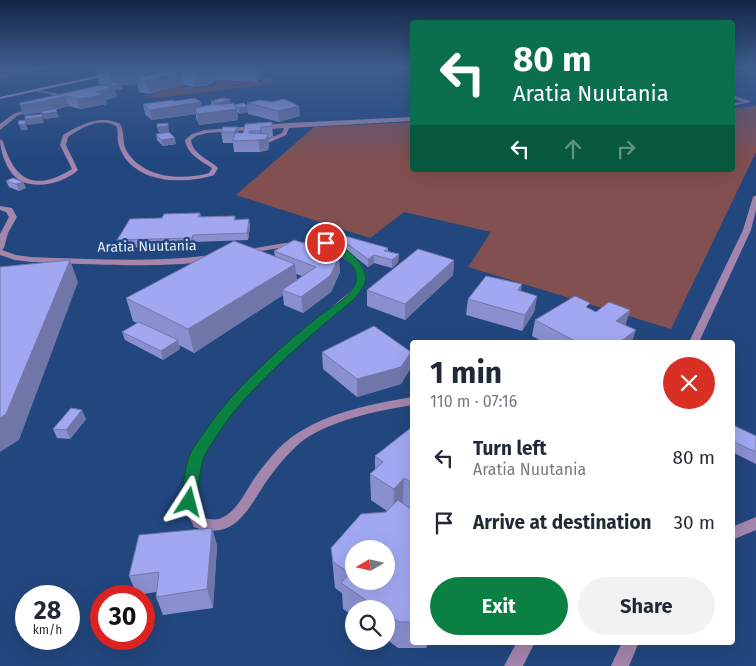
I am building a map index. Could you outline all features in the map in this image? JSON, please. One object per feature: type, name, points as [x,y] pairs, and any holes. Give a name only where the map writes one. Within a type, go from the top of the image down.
[{"type":"street","points":[[60,101],[71,98]]},
{"type":"street","points":[[735,105],[748,102],[738,98]]},
{"type":"street","points":[[0,128],[14,114],[36,107]]},
{"type":"street","points":[[188,140],[194,135],[207,131],[410,119]]},
{"type":"street","points":[[0,141],[8,161],[19,178],[25,182],[49,181],[65,177],[75,170],[63,145],[65,136],[85,125],[116,123],[120,128],[121,146],[127,157],[142,168],[158,176],[176,180],[201,178],[212,174],[215,168],[191,150],[185,134],[195,129],[240,122]]},
{"type":"street","points":[[268,141],[284,134],[288,125]]},
{"type":"street","points":[[695,340],[747,230],[756,197]]},
{"type":"street","points":[[0,208],[9,210],[13,217],[4,233],[0,248]]},
{"type":"street","name":"Aratia Nuutania","points":[[0,252],[20,258],[145,263],[174,262],[285,245],[326,243],[336,247],[354,262],[360,270],[361,282],[354,294],[320,320],[249,386],[218,423],[196,457],[189,502],[200,523],[218,525],[238,515],[273,464],[298,438],[327,424],[391,404],[410,401]]},
{"type":"street","points":[[735,532],[756,522]]},
{"type":"street","points":[[513,666],[525,645]]},
{"type":"street","points":[[620,666],[630,645]]},
{"type":"shaded area","points":[[756,106],[756,152],[671,329],[468,267],[491,232],[404,212],[370,238],[236,195],[314,127],[410,122],[410,172],[735,172],[735,108]]},
{"type":"building","points":[[42,98],[57,98],[20,105],[20,103]]},
{"type":"building","points":[[195,98],[201,102],[150,110],[143,104],[172,100]]},
{"type":"building","points":[[223,98],[230,99],[219,103],[211,101]]},
{"type":"building","points":[[284,99],[299,106],[278,111],[247,103],[260,100],[272,102]]},
{"type":"building","points":[[233,103],[237,109],[197,114],[195,108],[214,104]]},
{"type":"building","points":[[244,103],[247,107],[239,108],[234,105]]},
{"type":"building","points":[[56,109],[57,112],[42,114],[42,111]]},
{"type":"building","points":[[42,114],[42,117],[25,119],[25,116]]},
{"type":"building","points":[[25,120],[26,124],[19,125],[18,121]]},
{"type":"building","points":[[272,122],[272,126],[261,127],[260,131],[249,131],[249,133],[268,134],[266,139],[233,141],[235,133],[243,133],[245,124]]},
{"type":"building","points":[[168,123],[168,126],[157,127],[157,124]]},
{"type":"building","points":[[223,127],[238,127],[234,132],[221,132]]},
{"type":"building","points":[[169,132],[175,138],[161,140],[156,134]]},
{"type":"building","points":[[13,178],[23,182],[16,184],[6,181]]},
{"type":"building","points":[[200,213],[198,217],[235,216],[234,220],[249,219],[247,233],[193,235],[192,238],[117,240],[130,219],[162,218],[164,214]]},
{"type":"building","points":[[345,236],[388,248],[384,251],[399,254],[392,260],[374,255],[368,259],[339,238]]},
{"type":"building","points":[[294,240],[339,257],[330,276],[301,297],[282,290],[316,267],[274,251]]},
{"type":"building","points":[[234,241],[295,264],[188,329],[126,298]]},
{"type":"building","points":[[308,242],[329,249],[326,250],[305,244]]},
{"type":"building","points":[[418,249],[454,260],[405,304],[367,290]]},
{"type":"building","points":[[70,260],[6,414],[0,418],[0,267]]},
{"type":"building","points":[[486,276],[522,284],[518,290],[537,296],[525,315],[468,299]]},
{"type":"building","points":[[575,296],[590,303],[586,307],[596,312],[609,302],[630,310],[616,321],[636,330],[623,340],[573,340],[535,320]]},
{"type":"building","points":[[139,322],[178,340],[161,351],[122,332]]},
{"type":"building","points":[[374,326],[410,351],[410,354],[401,367],[357,379],[322,352]]},
{"type":"building","points":[[71,408],[82,410],[66,430],[53,429]]},
{"type":"building","points":[[735,426],[756,436],[756,452],[735,442]]},
{"type":"building","points":[[410,429],[410,482],[404,478],[394,489],[370,474],[383,462],[375,456]]},
{"type":"building","points":[[398,500],[410,509],[410,622],[399,622],[395,619],[395,600],[366,600],[351,590],[395,590],[395,540],[345,540],[345,570],[333,562],[331,548],[361,514],[386,512]]},
{"type":"building","points":[[212,528],[207,589],[156,597],[159,572],[129,576],[139,535]]},
{"type":"route","points":[[189,502],[196,457],[218,423],[249,386],[320,320],[354,294],[361,282],[360,270],[354,262],[336,247],[326,243]]}]
